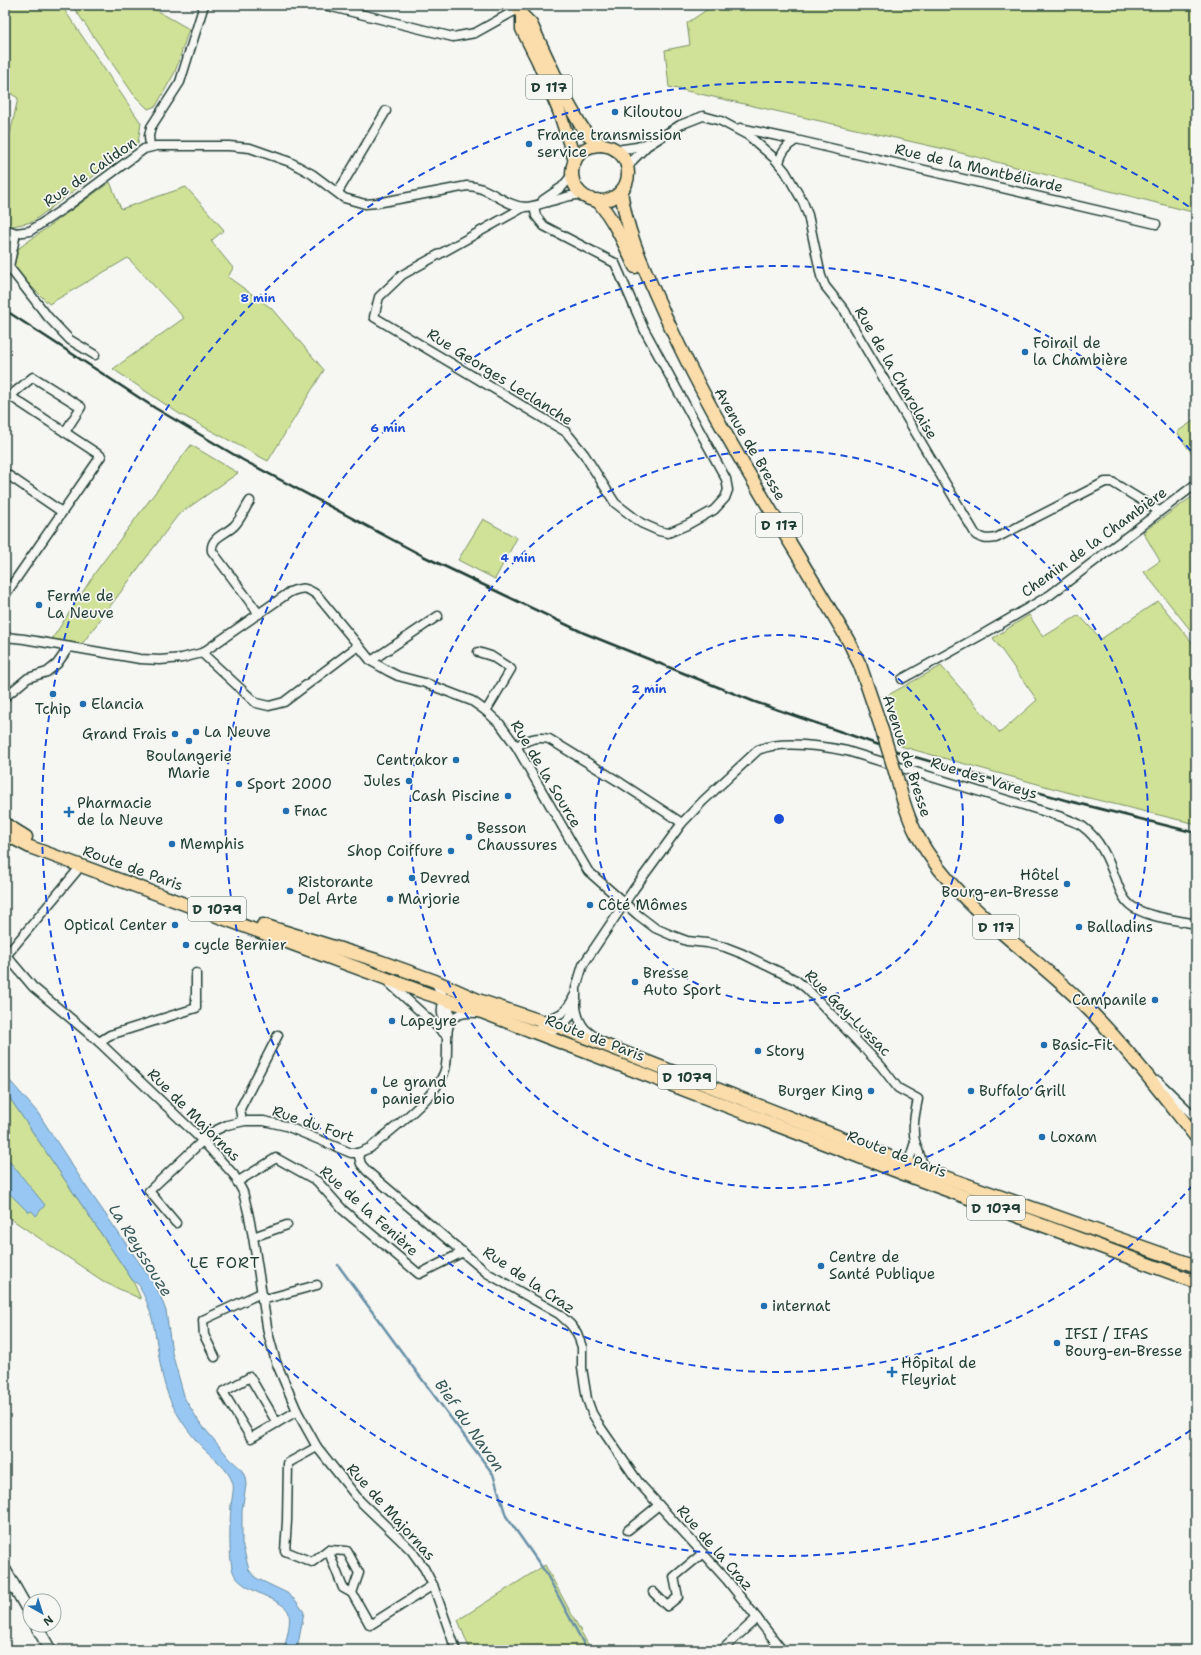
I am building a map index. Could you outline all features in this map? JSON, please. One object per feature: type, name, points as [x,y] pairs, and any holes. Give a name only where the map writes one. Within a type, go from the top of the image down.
[{"type":"main road","name":"D 117","points":[[521,8],[532,24],[568,103],[580,124],[586,133],[601,145]]},
{"type":"main road","name":"D 117","points":[[521,8],[522,29],[538,61],[559,110],[575,161]]},
{"type":"main road","points":[[601,145],[616,150],[621,155],[627,169],[627,177],[621,191],[606,200],[597,200],[589,198],[577,189],[572,175],[575,161],[579,154],[585,149],[601,145]]},
{"type":"main road","name":"Avenue de Bresse","points":[[621,191],[622,200],[638,254],[669,325],[713,412],[849,642],[860,665],[909,816],[917,835],[939,869],[953,887],[968,903],[1078,999],[1128,1051],[1196,1137]]},
{"type":"main road","name":"Avenue de Bresse","points":[[597,200],[618,229],[637,271],[669,325]]},
{"type":"main road","name":"Route de Paris","points":[[5,824],[32,840],[96,865],[246,919],[435,981],[478,1000],[559,1027],[924,1170],[1196,1266]]},
{"type":"main road","name":"Route de Paris","points":[[5,834],[30,847],[382,977],[488,1014],[917,1179],[1196,1282]]},
{"type":"street","points":[[150,147],[149,136],[151,126],[180,82],[204,5]]},
{"type":"street","points":[[324,5],[453,37],[475,33],[521,8]]},
{"type":"street","points":[[338,192],[386,111]]},
{"type":"street","name":"Rue de la Charolaise","points":[[658,139],[680,125],[702,116],[721,120],[735,127],[761,145],[779,163],[803,202],[808,215],[821,276],[825,286],[845,311],[976,536],[988,540],[996,538],[1105,482],[1112,482],[1159,511]]},
{"type":"street","name":"Rue de la Montbéliarde","points":[[735,127],[1156,224]]},
{"type":"street","points":[[616,150],[637,147],[658,139]]},
{"type":"street","points":[[627,169],[640,152],[658,139]]},
{"type":"street","points":[[779,163],[782,153],[789,144],[796,140]]},
{"type":"street","name":"Rue de Calidon","points":[[16,233],[30,231],[66,207],[128,159],[144,149],[156,146],[229,146],[250,148],[290,162],[312,174],[344,198],[365,204],[467,186],[475,186],[524,207],[583,194]]},
{"type":"street","name":"Rue de Calidon","points":[[534,206],[562,187],[572,175]]},
{"type":"street","name":"Rue Georges Leclanche","points":[[524,207],[402,275],[379,297],[374,317],[566,432],[584,454],[616,503],[641,523],[658,531],[668,533],[687,525],[714,510],[725,498],[728,490],[726,479],[644,329],[615,263],[544,226],[536,216],[534,206]]},
{"type":"street","points":[[5,229],[16,233],[9,267],[48,317],[70,340],[95,355]]},
{"type":"street","points":[[5,595],[102,456],[65,432],[7,398],[33,377],[81,407],[65,432]]},
{"type":"street","points":[[5,473],[62,512]]},
{"type":"street","name":"Chemin de la Chambière","points":[[902,679],[1050,595],[1196,484]]},
{"type":"street","points":[[250,501],[235,525],[214,540],[212,551],[259,614]]},
{"type":"street","name":"Rue de la Source","points":[[5,637],[140,659],[154,660],[182,658],[202,653],[290,592],[300,588],[308,589],[317,595],[371,661],[398,676],[425,683],[466,699],[486,711],[500,724],[516,746],[588,871],[624,903]]},
{"type":"street","points":[[371,661],[438,616]]},
{"type":"street","points":[[202,653],[256,703],[269,706],[284,702],[358,646]]},
{"type":"street","points":[[5,697],[28,678],[47,672],[57,664],[68,647]]},
{"type":"street","points":[[478,652],[491,656],[511,669],[486,711]]},
{"type":"street","points":[[516,746],[534,738],[541,737],[549,740],[622,783],[682,823]]},
{"type":"street","name":"Rue des Vareys","points":[[559,1027],[560,1018],[570,1005],[583,965],[624,903],[682,823],[744,762],[762,748],[778,744],[833,748],[847,751],[1062,817],[1081,825],[1100,844],[1108,859],[1124,898],[1129,904],[1135,909],[1150,914],[1196,924]]},
{"type":"street","points":[[5,955],[76,872],[80,865]]},
{"type":"street","name":"Rue Gay-Lussac","points":[[624,903],[655,928],[687,941],[708,943],[725,947],[743,954],[796,980],[807,989],[881,1066],[898,1088],[918,1099],[915,1114],[916,1142],[924,1170]]},
{"type":"street","name":"Rue de Majornas","points":[[5,955],[33,987],[99,1042],[202,1140],[219,1157],[238,1182],[243,1192],[253,1237],[261,1296],[268,1333],[276,1362],[297,1411],[317,1447],[360,1501],[411,1550],[424,1568],[433,1585],[456,1650]]},
{"type":"street","points":[[99,1042],[110,1035],[196,1008],[196,973]]},
{"type":"street","points":[[382,977],[447,1033]]},
{"type":"street","name":"Rue du Fort","points":[[435,981],[449,1006],[450,1022],[447,1033]]},
{"type":"street","name":"Rue des Vareys","points":[[575,992],[576,1006],[580,1022],[585,1029],[626,1054]]},
{"type":"street","points":[[446,1000],[457,996],[478,1000]]},
{"type":"street","name":"Rue du Fort","points":[[176,1223],[149,1191],[202,1140],[212,1132],[227,1125],[242,1121],[264,1120],[286,1126],[350,1154],[358,1153],[370,1148],[431,1095],[440,1083],[445,1072],[448,1059],[447,1033],[442,1009],[446,1000]]},
{"type":"street","points":[[527,1029],[548,1031],[559,1027],[570,1017],[576,1006]]},
{"type":"street","points":[[537,1020],[555,1017],[565,1011]]},
{"type":"street","points":[[450,1022],[459,1014],[470,1012],[488,1014]]},
{"type":"street","points":[[559,1027],[560,1034],[565,1044]]},
{"type":"street","points":[[242,1121],[240,1109],[278,1035]]},
{"type":"street","points":[[1128,1051],[1196,1118]]},
{"type":"street","name":"Rue Gay-Lussac","points":[[908,1164],[916,1142]]},
{"type":"street","name":"Rue de la Craz","points":[[358,1153],[361,1164],[367,1171],[487,1273],[559,1314],[570,1324],[577,1333],[582,1347],[586,1399],[592,1413],[636,1479],[727,1580],[782,1650]]},
{"type":"street","name":"Rue de la Fenière","points":[[238,1182],[276,1158],[317,1181],[343,1210],[419,1274],[463,1252]]},
{"type":"street","points":[[253,1237],[286,1225]]},
{"type":"street","points":[[215,1357],[204,1335],[203,1320],[261,1296],[317,1285]]},
{"type":"street","points":[[277,1423],[250,1377],[224,1392],[251,1438],[277,1423],[297,1411]]},
{"type":"street","points":[[317,1447],[288,1463],[285,1551],[312,1562],[328,1550],[347,1551],[359,1573],[352,1593]]},
{"type":"street","points":[[628,1530],[660,1505]]},
{"type":"street","points":[[328,1550],[343,1588],[352,1593],[370,1625],[433,1585]]},
{"type":"street","points":[[653,1592],[667,1606],[678,1597],[674,1577],[703,1553]]},
{"type":"street","points":[[5,1570],[22,1600]]},
{"type":"street","points":[[722,1650],[757,1618]]},
{"type":"street","points":[[40,1633],[50,1650]]},
{"type":"green space","points":[[5,5],[61,5],[141,123],[138,143],[32,222],[13,226],[5,222],[5,157],[18,98],[5,90]]},
{"type":"green space","points":[[72,5],[155,5],[154,9],[189,29],[175,72],[156,106],[148,109],[134,95]]},
{"type":"green space","points":[[714,5],[1196,5],[1196,213],[953,151],[669,87],[665,50],[690,45],[687,23]]},
{"type":"green space","points":[[110,182],[121,209],[186,187],[224,230],[211,241],[233,268],[228,277],[271,308],[324,370],[268,461],[178,413],[113,369],[184,318],[128,258],[49,304],[13,268],[19,248]]},
{"type":"green space","points":[[1196,419],[1196,460],[1177,432]]},
{"type":"green space","points":[[191,445],[238,473],[178,515],[82,644],[52,639],[97,570]]},
{"type":"green space","points":[[1196,494],[1196,637],[1144,572],[1160,561],[1143,532]]},
{"type":"green space","points":[[483,519],[517,538],[495,579],[458,560]]},
{"type":"green space","points":[[1158,601],[1196,647],[1196,824],[1081,796],[900,746],[888,695],[941,666],[1000,733],[1037,700],[993,638],[1029,615],[1043,637],[1079,615],[1101,639]]},
{"type":"green space","points":[[5,1091],[133,1281],[141,1299],[106,1283],[5,1215]]},
{"type":"green space","points":[[545,1565],[591,1650],[470,1650],[458,1620]]},
{"type":"water","points":[[5,1075],[38,1113],[160,1295],[166,1311],[172,1353],[185,1399],[200,1423],[230,1459],[241,1469],[245,1477],[246,1485],[242,1510],[242,1543],[249,1570],[256,1578],[287,1593],[296,1601],[304,1612],[297,1650],[284,1650],[289,1623],[289,1614],[286,1609],[281,1604],[246,1586],[239,1581],[234,1574],[231,1560],[230,1540],[233,1484],[224,1468],[202,1447],[189,1431],[177,1414],[171,1402],[162,1373],[155,1330],[147,1302],[141,1288],[133,1281],[5,1091]]},
{"type":"water","points":[[10,1162],[45,1205],[36,1216],[32,1211],[28,1212],[5,1189],[5,1166]]},
{"type":"waterway","name":"Bief du Navon","points":[[338,1265],[493,1474],[506,1516],[546,1573],[587,1650]]},
{"type":"railway","points":[[5,310],[155,408],[243,460],[423,556],[584,633],[755,702],[908,755],[1065,800],[1196,833]]},
{"type":"place","name":"Kiloutou","points":[[615,112]]},
{"type":"place","name":"France transmission service","points":[[529,144]]},
{"type":"place","name":"Foirail de la Chambière","points":[[1025,352]]},
{"type":"place","name":"Ferme de La Neuve","points":[[39,605]]},
{"type":"place","name":"Tchip","points":[[53,694]]},
{"type":"place","name":"Elancia","points":[[83,704]]},
{"type":"place","name":"La Neuve","points":[[196,732]]},
{"type":"place","name":"Grand Frais","points":[[175,734]]},
{"type":"place","name":"Boulangerie Marie","points":[[189,741]]},
{"type":"place","name":"Centrakor","points":[[456,760]]},
{"type":"place","name":"Jules","points":[[409,781]]},
{"type":"place","name":"Sport 2000","points":[[239,784]]},
{"type":"place","name":"Cash Piscine","points":[[508,796]]},
{"type":"place","name":"Fnac","points":[[286,811]]},
{"type":"place","name":"Pharmacie de la Neuve","points":[[69,812]]},
{"type":"place","name":"Besson Chaussures","points":[[469,837]]},
{"type":"place","name":"Memphis","points":[[172,844]]},
{"type":"place","name":"Shop Coiffure","points":[[451,851]]},
{"type":"place","name":"Devred","points":[[412,878]]},
{"type":"place","name":"Hôtel Bourg-en-Bresse","points":[[1067,884]]},
{"type":"place","name":"Ristorante Del Arte","points":[[290,891]]},
{"type":"place","name":"Marjorie","points":[[390,899]]},
{"type":"place","name":"Côté Mômes","points":[[590,905]]},
{"type":"place","name":"Optical Center","points":[[175,925]]},
{"type":"place","name":"Balladins","points":[[1079,927]]},
{"type":"place","name":"cycle Bernier","points":[[186,945]]},
{"type":"place","name":"Bresse Auto Sport","points":[[635,982]]},
{"type":"place","name":"Campanile","points":[[1155,1000]]},
{"type":"place","name":"Lapeyre","points":[[392,1021]]},
{"type":"place","name":"Basic-Fit","points":[[1044,1045]]},
{"type":"place","name":"Story","points":[[758,1051]]},
{"type":"place","name":"Le grand panier bio","points":[[374,1091]]},
{"type":"place","name":"Burger King","points":[[871,1091]]},
{"type":"place","name":"Buffalo Grill","points":[[971,1091]]},
{"type":"place","name":"Loxam","points":[[1042,1137]]},
{"type":"place","name":"Centre de Santé Publique","points":[[821,1266]]},
{"type":"place","name":"internat","points":[[764,1306]]},
{"type":"place","name":"IFSI / IFAS Bourg-en-Bresse","points":[[1057,1343]]},
{"type":"place","name":"Hôpital de Fleyriat","points":[[892,1372]]},
{"type":"district","name":"LE FORT","points":[[225,1262]]},
{"type":"water label","name":"La Reyssouze","points":[[141,1250]]}]
